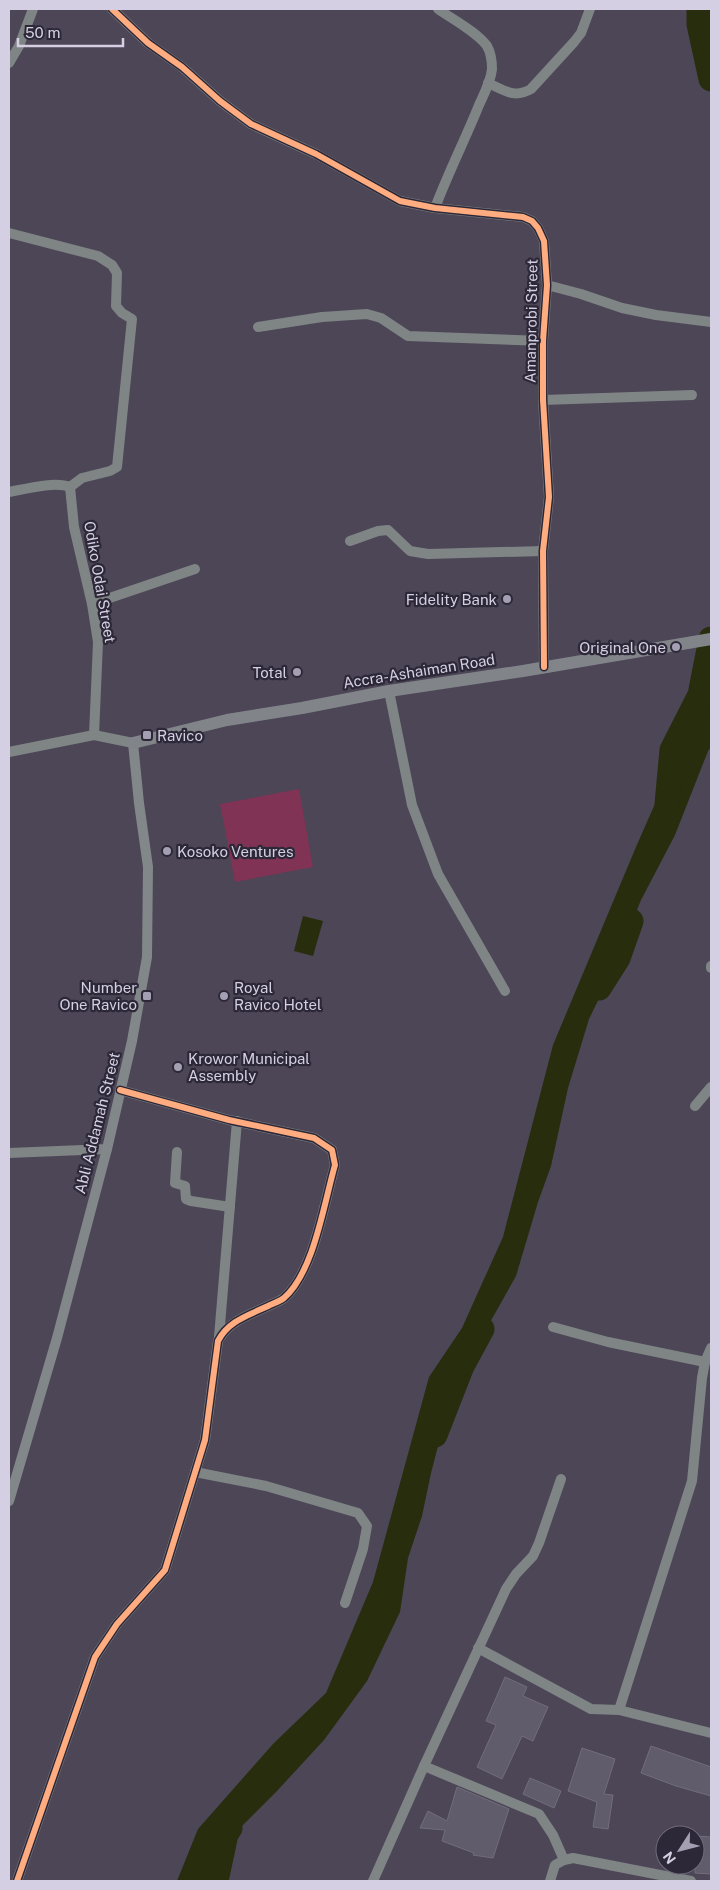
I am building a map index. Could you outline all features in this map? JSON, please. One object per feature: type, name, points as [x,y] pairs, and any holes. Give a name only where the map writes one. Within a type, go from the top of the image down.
[{"type":"main road","name":"Accra-Ashaiman Road","points":[[133,743],[227,720],[389,691],[711,639]]},
{"type":"street","points":[[9,64],[19,46],[33,9]]},
{"type":"street","name":"Amanprobi Street","points":[[112,9],[148,43],[182,67],[220,101],[251,124],[316,154],[400,200],[435,208],[523,216],[532,221],[538,228],[544,241],[547,285],[543,341],[543,400],[548,497],[543,551],[544,667]]},
{"type":"street","points":[[435,208],[492,70],[491,57],[487,47],[479,38],[438,9]]},
{"type":"street","points":[[488,83],[514,94],[522,94],[531,89],[581,33],[590,9]]},
{"type":"street","points":[[9,232],[98,256],[112,265],[117,273],[116,306],[122,313],[132,319],[117,467],[110,471],[82,478],[70,487],[64,484],[13,491]]},
{"type":"street","points":[[547,285],[622,308],[656,315],[711,322]]},
{"type":"street","points":[[258,327],[322,317],[367,314],[381,318],[408,336],[543,341]]},
{"type":"street","points":[[543,400],[692,395]]},
{"type":"street","name":"Odiko Odai Street","points":[[70,487],[74,527],[92,604],[98,642],[94,735]]},
{"type":"street","points":[[350,541],[378,531],[388,530],[410,551],[428,554],[543,551]]},
{"type":"street","points":[[92,604],[195,569]]},
{"type":"street","points":[[389,691],[412,805],[438,874],[505,991]]},
{"type":"street","points":[[9,752],[94,735],[133,743]]},
{"type":"street","name":"Abli Addamah Street","points":[[9,1501],[57,1338],[107,1148],[132,1041],[147,957],[148,867],[133,743]]},
{"type":"street","points":[[695,1106],[711,1087]]},
{"type":"street","points":[[120,1090],[237,1122],[314,1138],[332,1150],[335,1165],[310,1260],[299,1283],[283,1299],[233,1322],[218,1341]]},
{"type":"street","points":[[17,1881],[95,1657],[117,1624],[137,1604],[165,1570],[205,1440],[218,1341],[237,1122]]},
{"type":"street","points":[[9,1153],[107,1148]]},
{"type":"street","points":[[177,1152],[175,1182],[185,1186],[186,1199],[230,1207]]},
{"type":"street","points":[[553,1327],[608,1342],[705,1362]]},
{"type":"street","points":[[619,1710],[692,1481],[705,1362],[711,1348]]},
{"type":"street","points":[[195,1472],[266,1486],[358,1512],[367,1526],[363,1549],[345,1603]]},
{"type":"street","points":[[373,1881],[506,1589],[536,1550],[561,1479]]},
{"type":"street","points":[[478,1648],[591,1709],[619,1710],[711,1733]]},
{"type":"street","points":[[424,1766],[539,1814],[553,1836],[564,1860]]},
{"type":"street","points":[[550,1881],[555,1865],[573,1858],[691,1881]]},
{"type":"shaded area","points":[[711,681],[711,747],[675,835],[641,900],[610,976],[589,1019],[568,1088],[551,1166],[516,1276],[484,1333],[449,1383],[447,1412],[422,1516],[408,1558],[400,1612],[367,1681],[324,1740],[234,1834],[213,1873],[214,1881],[177,1881],[198,1829],[273,1744],[326,1693],[373,1582],[429,1377],[462,1328],[503,1237],[553,1045],[636,847]]},
{"type":"shaded area","points":[[299,789],[313,867],[235,882],[220,804]]},
{"type":"shaded area","points":[[303,916],[323,921],[313,956],[294,951]]},
{"type":"building","points":[[505,1677],[527,1687],[523,1696],[548,1707],[533,1741],[522,1736],[502,1779],[477,1767],[496,1725],[486,1721]]},
{"type":"building","points":[[651,1746],[711,1767],[711,1796],[641,1773]]},
{"type":"building","points":[[582,1748],[615,1759],[604,1794],[613,1795],[608,1829],[593,1827],[597,1802],[568,1791]]},
{"type":"building","points":[[530,1778],[561,1791],[554,1808],[523,1794]]},
{"type":"building","points":[[457,1787],[509,1809],[493,1858],[473,1855],[474,1853],[442,1841],[445,1830],[420,1828],[428,1811],[447,1821]]},
{"type":"building","points":[[705,1837],[711,1837],[711,1874],[705,1874]]},
{"type":"waterway","points":[[699,9],[699,24],[711,79]]},
{"type":"waterway","points":[[667,804],[672,750],[700,695],[711,639]]},
{"type":"waterway","points":[[599,988],[618,958],[631,921]]},
{"type":"waterway","points":[[435,1435],[462,1366],[482,1329]]},
{"type":"waterway","points":[[216,1881],[226,1834],[230,1828]]},
{"type":"cycle path","points":[[112,9],[148,43],[182,67],[220,101],[251,124],[316,154],[400,201],[435,208],[523,217],[532,221],[538,228],[544,241],[547,285],[543,341],[543,400],[549,497],[543,551],[544,667]]},
{"type":"cycle path","points":[[17,1881],[95,1657],[117,1624],[165,1570],[205,1440],[218,1341],[234,1323],[281,1300],[294,1286],[303,1272],[317,1236],[335,1165],[332,1150],[314,1138],[229,1120],[120,1090]]},
{"type":"place","name":"Fidelity Bank","points":[[507,599]]},
{"type":"place","name":"Original One","points":[[676,647]]},
{"type":"place","name":"Total","points":[[297,672]]},
{"type":"place","name":"Ravico","points":[[147,735]]},
{"type":"place","name":"Kosoko Ventures","points":[[167,851]]},
{"type":"place","name":"Number One Ravico","points":[[147,996]]},
{"type":"place","name":"Royal Ravico Hotel","points":[[224,996]]},
{"type":"place","name":"Krowor Municipal Assembly","points":[[178,1067]]}]
